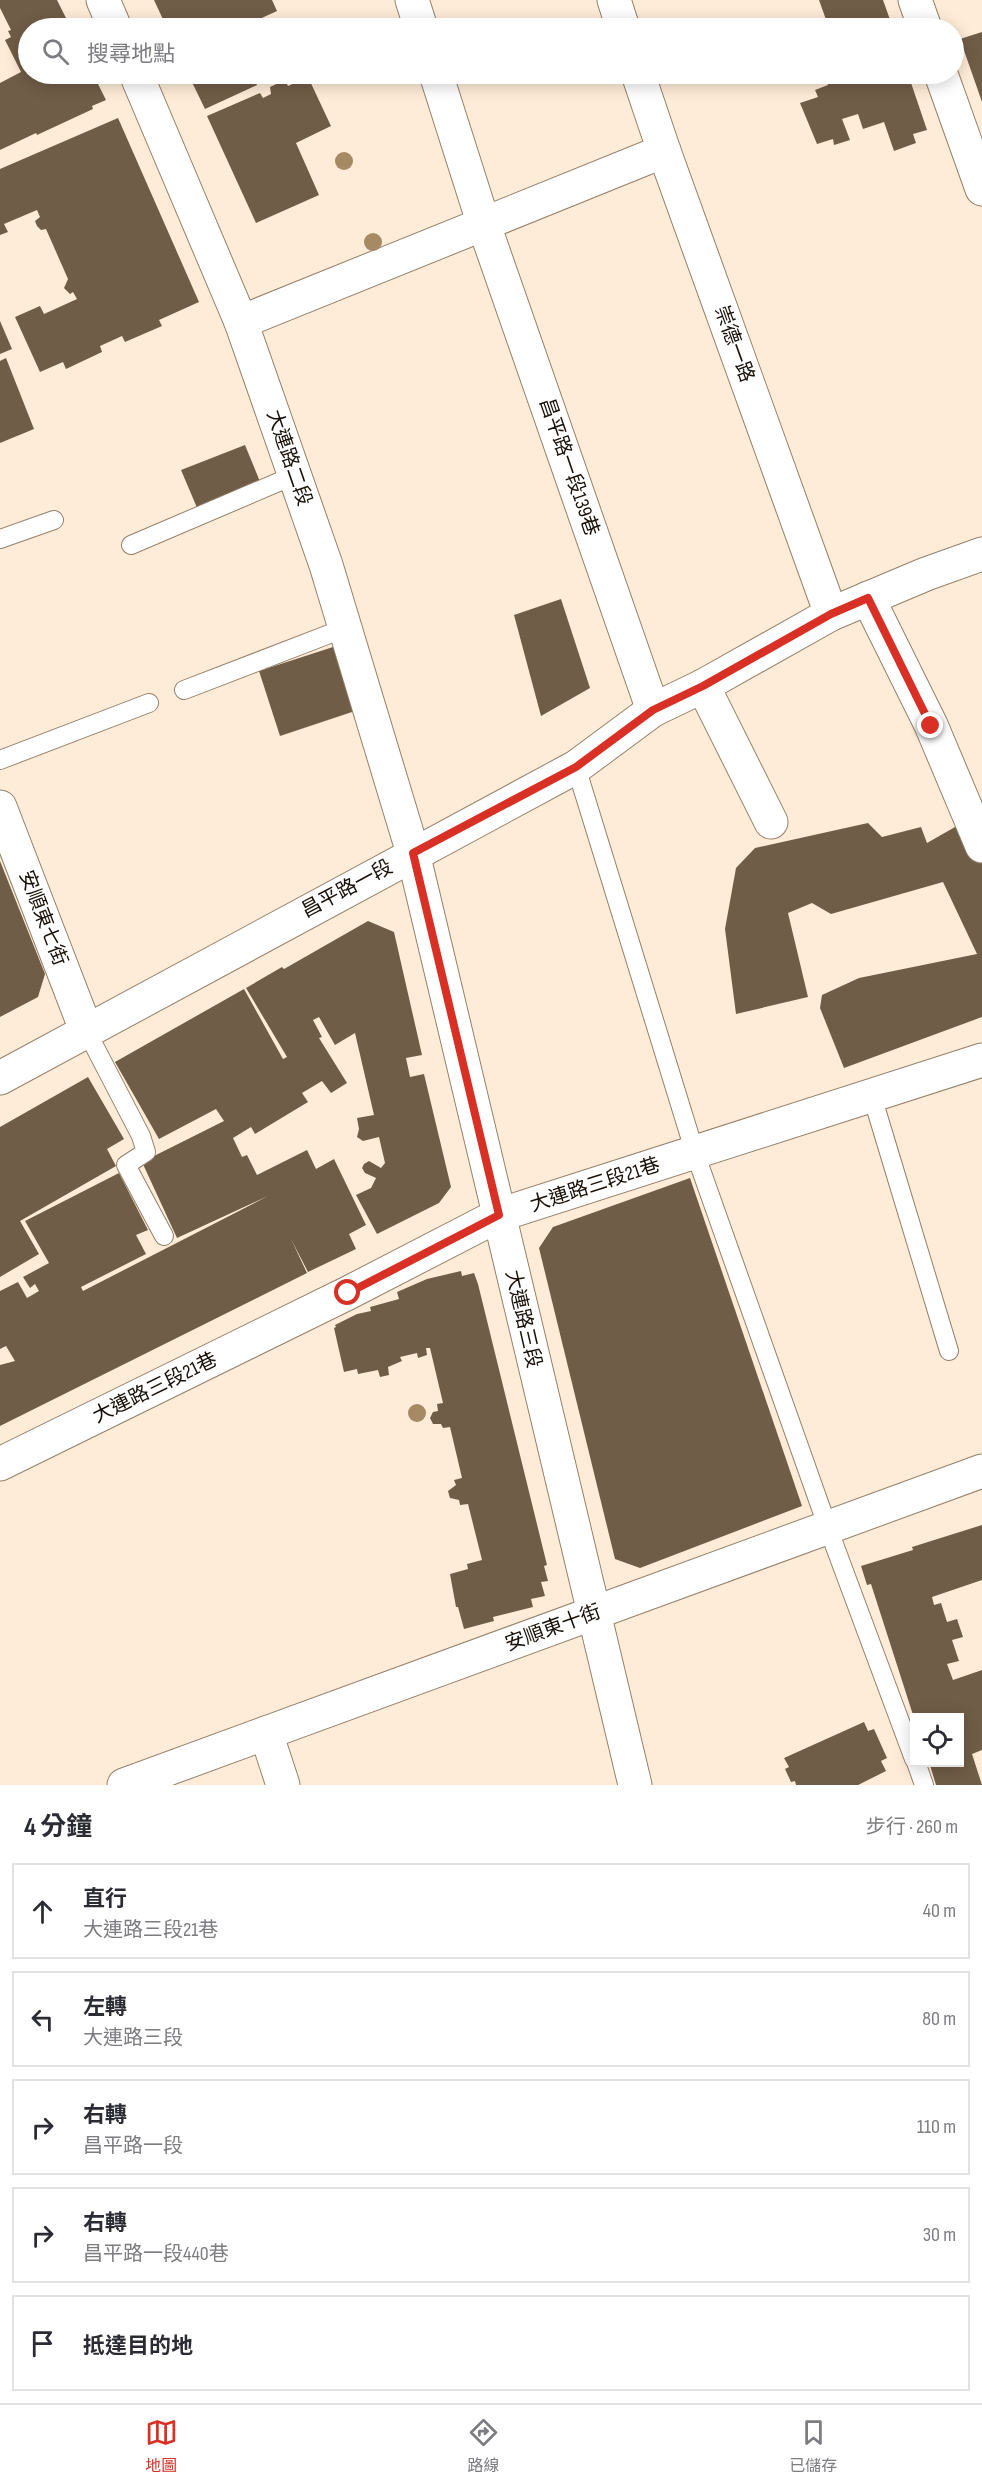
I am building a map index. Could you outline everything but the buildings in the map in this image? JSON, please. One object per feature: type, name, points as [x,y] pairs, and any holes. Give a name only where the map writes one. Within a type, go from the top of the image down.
[{"type":"street","points":[[103,0],[111,18]]},
{"type":"street","points":[[412,0],[418,18]]},
{"type":"street","points":[[614,0],[620,18]]},
{"type":"street","name":"大連路二段","points":[[140,84],[241,322],[345,628],[413,853]]},
{"type":"street","name":"昌平路一段139巷","points":[[438,84],[484,225],[653,710]]},
{"type":"street","name":"崇德一路","points":[[641,84],[831,614]]},
{"type":"street","points":[[945,84],[982,189]]},
{"type":"street","points":[[241,322],[664,151]]},
{"type":"street","name":"昌平路一段","points":[[0,1078],[576,767],[653,710],[703,686],[831,614],[982,554]]},
{"type":"street","points":[[868,598],[931,726],[982,846]]},
{"type":"street","points":[[703,686],[771,822]]},
{"type":"street","name":"安順東七街","points":[[0,807],[86,1030]]},
{"type":"street","name":"大連路三段","points":[[413,853],[635,1785]]},
{"type":"street","name":"大連路三段21巷","points":[[0,1464],[348,1293],[499,1215],[982,1060]]},
{"type":"street","name":"安順東十街","points":[[124,1785],[982,1471]]},
{"type":"street","points":[[266,1733],[283,1785]]},
{"type":"lane","points":[[131,545],[295,476]]},
{"type":"lane","points":[[0,539],[54,520]]},
{"type":"lane","points":[[184,690],[345,628]]},
{"type":"lane","points":[[0,760],[149,703]]},
{"type":"lane","points":[[576,767],[695,1153],[828,1528],[910,1748]]},
{"type":"lane","points":[[86,1030],[141,1136],[146,1152],[126,1165],[164,1236]]},
{"type":"lane","points":[[872,1096],[949,1351]]},
{"type":"lane","points":[[917,1767],[924,1785]]},
{"type":"route","points":[[348,1293],[499,1215],[413,853],[576,767],[653,710],[703,686],[831,614],[868,598],[931,726]]}]
